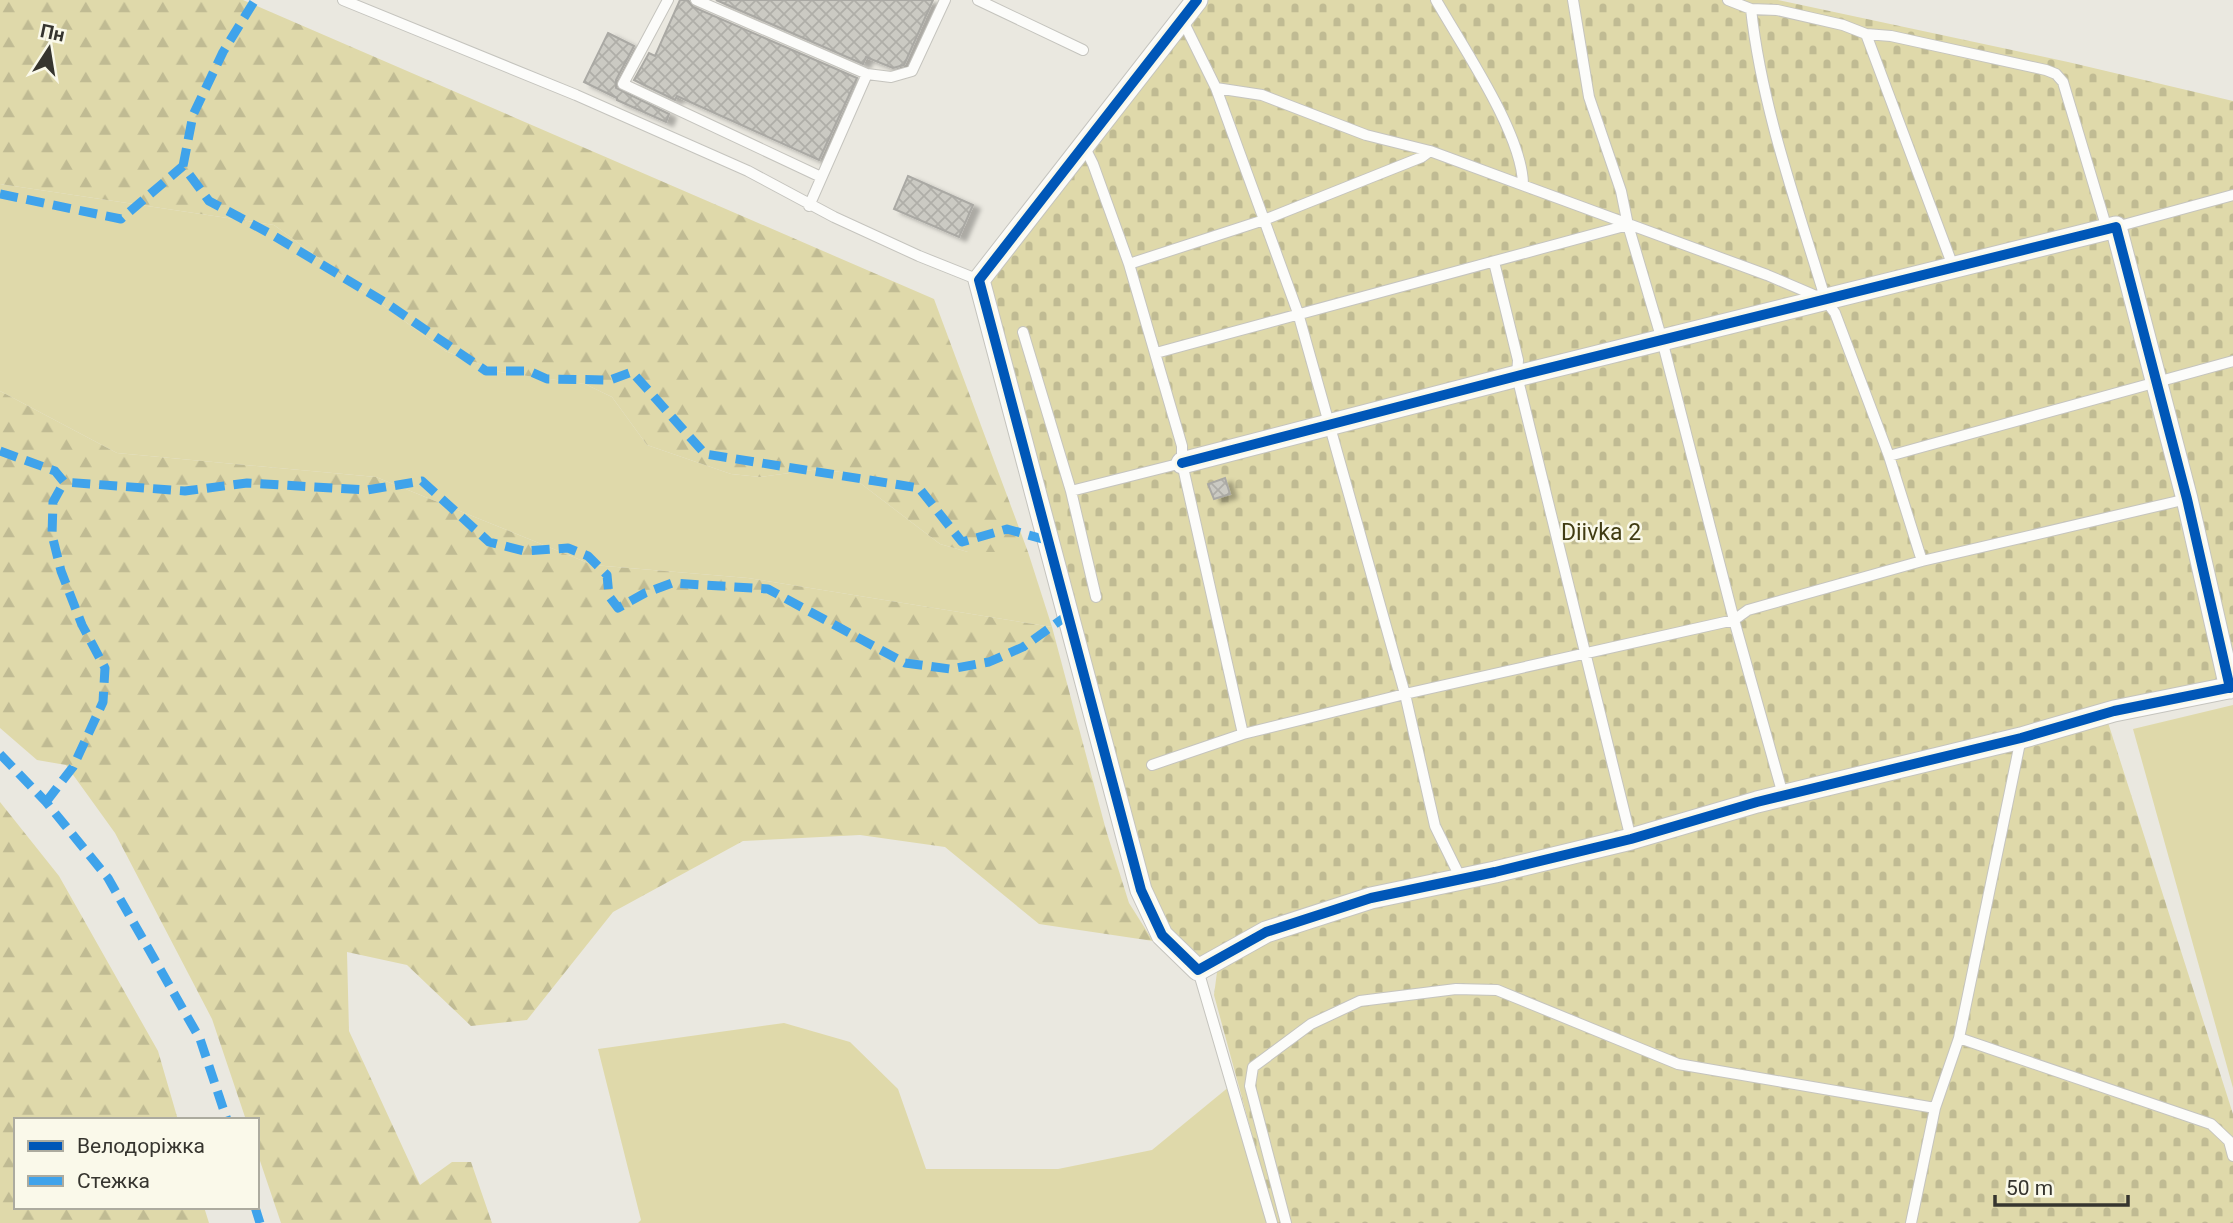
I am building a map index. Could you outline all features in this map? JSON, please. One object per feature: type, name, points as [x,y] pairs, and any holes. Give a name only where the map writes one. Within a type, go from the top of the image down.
[{"type":"street","points":[[1182,463],[1517,376],[2112,228],[2158,382],[2232,687],[2114,711],[2021,738],[1783,795],[1631,839],[1371,898],[1266,932],[1198,970],[1162,935],[1141,890],[979,280],[1197,0]]},
{"type":"lane","points":[[343,0],[600,106],[748,171],[809,206],[979,280]]},
{"type":"lane","points":[[667,0],[623,84],[821,177]]},
{"type":"lane","points":[[696,0],[867,74],[891,77],[912,71],[945,0]]},
{"type":"lane","points":[[978,0],[1083,50]]},
{"type":"lane","points":[[1436,0],[1497,106],[1523,166],[1523,184]]},
{"type":"lane","points":[[1573,0],[1590,97],[1621,191],[1783,795]]},
{"type":"lane","points":[[1728,0],[1751,9],[1777,10],[1843,25],[1866,34],[1891,36],[2056,74],[2063,82],[2112,228],[2233,195]]},
{"type":"lane","points":[[1751,9],[1767,104],[1826,301],[1835,313],[1889,456],[1922,561]]},
{"type":"lane","points":[[1182,19],[1216,88],[1298,313],[1405,694],[1435,827],[1461,879]]},
{"type":"lane","points":[[1866,34],[1954,269]]},
{"type":"lane","points":[[809,206],[867,74]]},
{"type":"lane","points":[[1216,88],[1262,94],[1366,135],[1430,151],[1767,275],[1826,301]]},
{"type":"lane","points":[[1084,146],[1129,264],[1182,446],[1182,463],[1243,734]]},
{"type":"lane","points":[[1129,264],[1264,220],[1422,157],[1430,151]]},
{"type":"lane","points":[[1156,353],[1628,225]]},
{"type":"lane","points":[[1494,262],[1518,360],[1517,376],[1631,839]]},
{"type":"lane","points":[[1023,332],[1071,491],[1096,597]]},
{"type":"lane","points":[[1889,456],[2233,361]]},
{"type":"lane","points":[[1071,491],[1182,463]]},
{"type":"lane","points":[[1152,765],[1243,734],[1405,694],[1734,620],[1748,610],[1922,561],[2187,499]]},
{"type":"lane","points":[[1912,1223],[1935,1108],[1959,1038],[2021,738]]},
{"type":"lane","points":[[1198,970],[1272,1223]]},
{"type":"lane","points":[[1286,1223],[1250,1086],[1253,1068],[1311,1024],[1360,1001],[1456,989],[1497,990],[1678,1064],[1935,1108]]},
{"type":"lane","points":[[1959,1038],[2211,1124],[2229,1140],[2233,1156]]},
{"type":"green space","points":[[0,0],[243,0],[934,299],[1028,552],[968,552],[940,544],[847,473],[819,469],[760,477],[731,474],[647,445],[612,397],[585,384],[500,372],[445,351],[274,225],[0,184]]},
{"type":"green space","name":"Diivka 2","points":[[1200,0],[1778,0],[2068,62],[2233,101],[2233,678],[2104,710],[2233,1114],[2233,1223],[1276,1223],[1214,995],[1217,972],[1176,942],[1149,889],[986,293],[1000,259]]},
{"type":"green space","points":[[0,184],[274,225],[445,351],[500,372],[585,384],[612,397],[647,445],[731,474],[760,477],[819,469],[847,473],[940,544],[968,552],[1028,552],[1052,627],[748,578],[593,565],[376,477],[117,453],[0,391]]},
{"type":"green space","points":[[0,391],[117,453],[376,477],[593,565],[748,578],[1052,627],[1106,830],[1129,903],[1153,941],[1039,924],[945,847],[860,835],[743,841],[613,912],[527,1020],[471,1026],[407,965],[347,952],[349,1031],[420,1185],[452,1162],[471,1162],[492,1223],[281,1223],[259,1158],[259,1118],[245,1118],[212,1019],[115,833],[66,765],[37,760],[0,728]]},
{"type":"green space","points":[[2233,705],[2233,1088],[2133,729]]},
{"type":"green space","points":[[0,802],[59,876],[158,1051],[177,1118],[14,1118],[14,1209],[205,1209],[209,1223],[0,1223]]},
{"type":"green space","points":[[784,1023],[850,1042],[898,1089],[926,1169],[1058,1169],[1152,1150],[1230,1086],[1267,1223],[638,1223],[641,1220],[598,1049]]},
{"type":"building","points":[[680,0],[688,0],[693,7],[857,78],[819,160],[677,96],[675,100],[634,80],[649,53],[655,56]]},
{"type":"building","points":[[716,0],[933,0],[904,65],[893,68],[866,57],[863,64]]},
{"type":"building","points":[[608,33],[634,46],[616,80],[616,88],[669,114],[666,122],[584,82]]},
{"type":"building","points":[[908,176],[973,205],[959,237],[894,209]]},
{"type":"building","points":[[1225,478],[1230,494],[1214,499],[1208,484]]},
{"type":"marked path","points":[[183,166],[193,115],[223,52],[255,0]]},
{"type":"marked path","points":[[0,194],[121,219],[183,166],[209,201],[269,233],[386,303],[486,371],[529,371],[547,379],[610,380],[632,372],[705,454],[919,488],[962,542],[1007,529],[1050,541]]},
{"type":"marked path","points":[[0,451],[55,471],[64,482],[185,491],[247,483],[367,490],[422,481],[489,542],[524,551],[568,548],[588,556],[607,575],[609,596],[618,608],[645,593],[672,583],[768,589],[905,663],[950,669],[989,662],[1023,647],[1068,615]]},
{"type":"marked path","points":[[46,802],[73,767],[103,702],[105,668],[82,625],[61,571],[52,535],[53,502],[64,482]]},
{"type":"marked path","points":[[0,754],[46,802],[108,878],[200,1039],[226,1118]]},
{"type":"marked path","points":[[256,1209],[260,1223]]},
{"type":"cycle path","points":[[1197,0],[979,280],[1141,890],[1162,935],[1198,970],[1266,932],[1371,898],[1631,839],[1757,802],[2021,738],[2114,711],[2233,687]]},
{"type":"cycle path","points":[[1182,463],[1517,376],[2116,227],[2187,499],[2230,688]]}]
